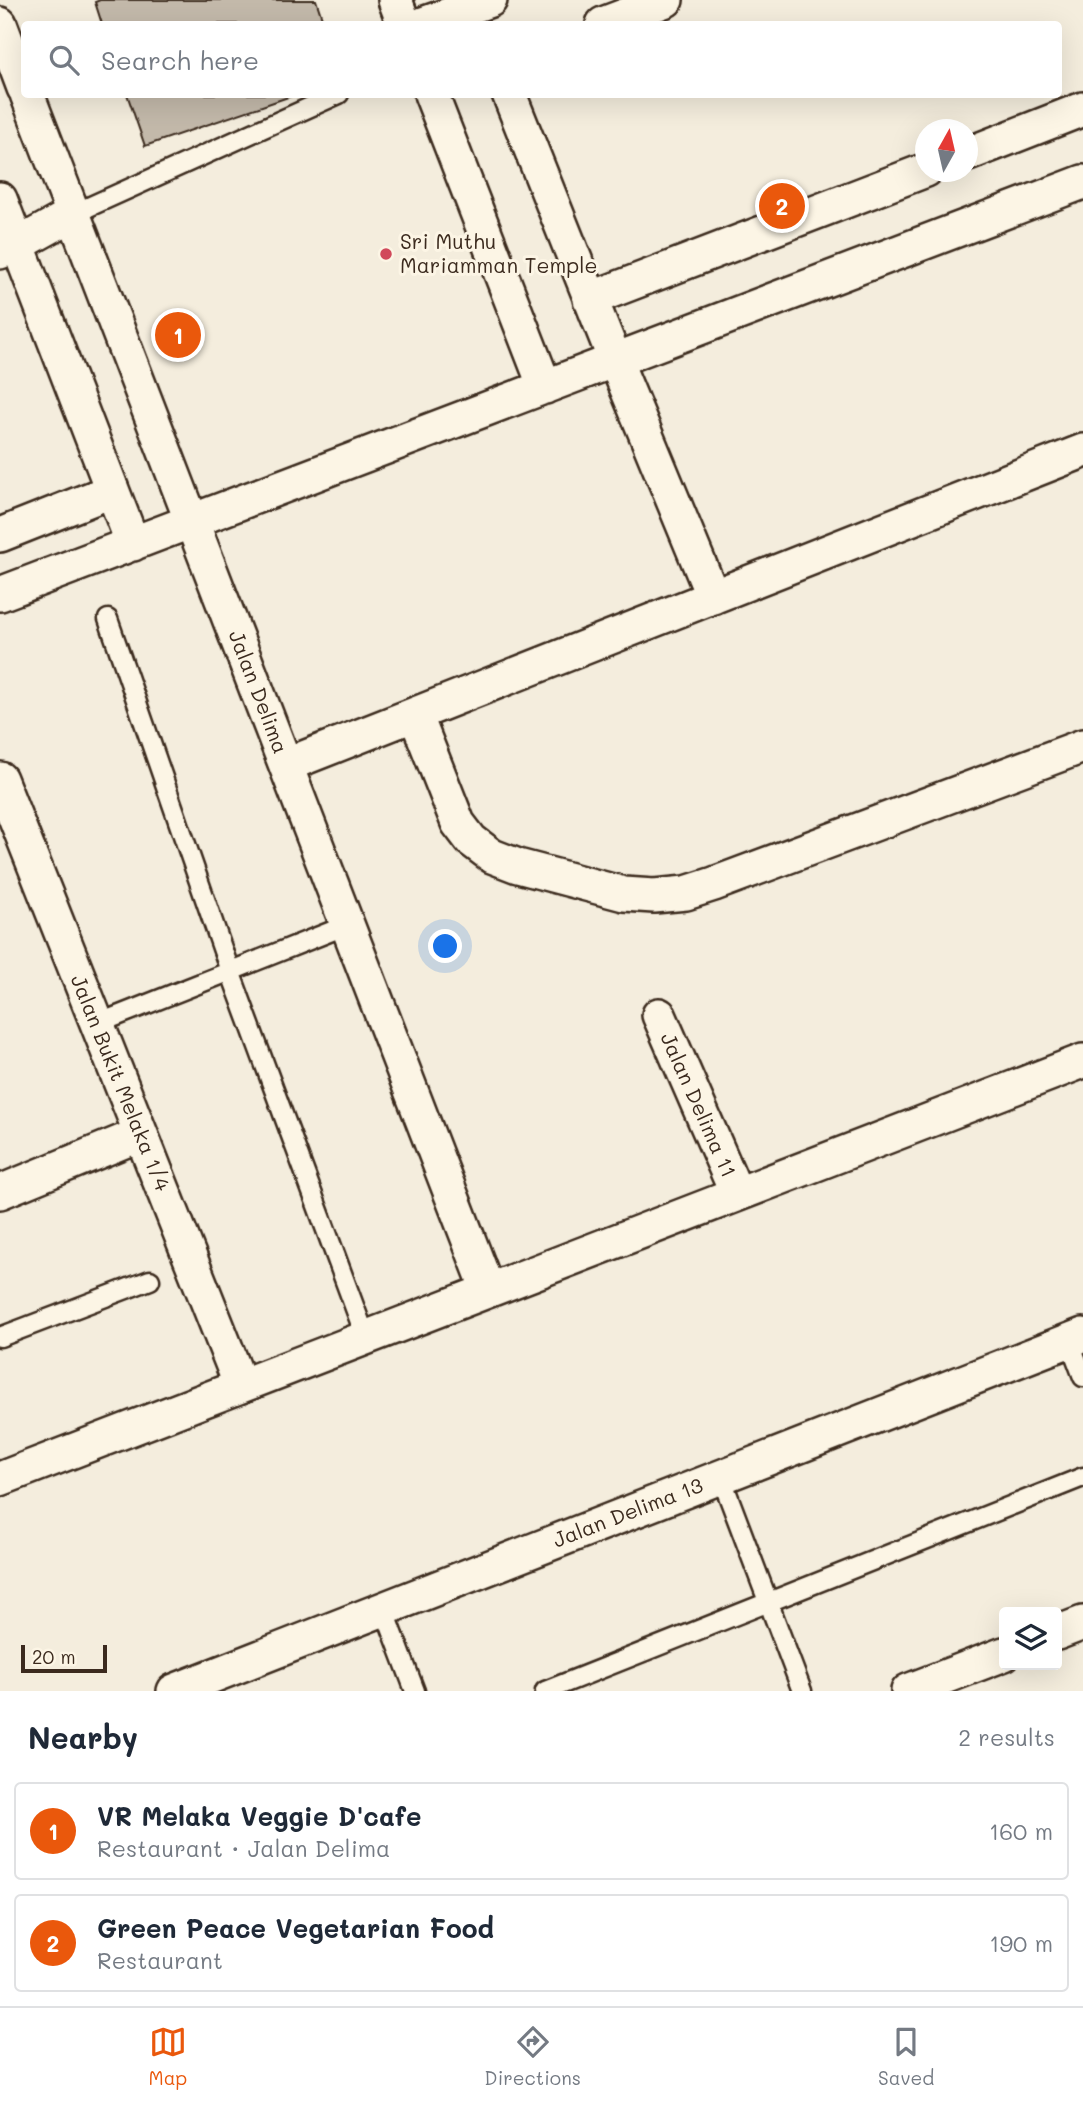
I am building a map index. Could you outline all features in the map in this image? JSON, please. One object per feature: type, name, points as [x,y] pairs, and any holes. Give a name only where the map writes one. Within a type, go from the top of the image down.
[{"type":"street","points":[[394,0],[403,21]]},
{"type":"street","points":[[611,21],[666,0]]},
{"type":"street","points":[[434,21],[479,8]]},
{"type":"street","points":[[0,24],[21,80]]},
{"type":"street","name":"Jalan Delima","points":[[29,98],[488,1290]]},
{"type":"street","points":[[433,98],[545,387]]},
{"type":"street","points":[[511,98],[713,597]]},
{"type":"street","points":[[978,150],[1083,109]]},
{"type":"street","points":[[590,299],[915,174]]},
{"type":"street","points":[[0,594],[1083,182]]},
{"type":"street","points":[[0,199],[9,248],[133,544]]},
{"type":"street","points":[[9,248],[73,214]]},
{"type":"street","points":[[286,765],[1083,450]]},
{"type":"street","points":[[0,535],[111,491]]},
{"type":"street","points":[[415,714],[458,823],[471,840],[492,856],[518,866],[624,894],[654,896],[686,893],[714,884],[1083,746]]},
{"type":"street","name":"Jalan Bukit Melaka 1/4","points":[[0,779],[241,1386]]},
{"type":"street","name":"Jalan Delima 11","points":[[659,1015],[737,1194]]},
{"type":"street","points":[[0,1479],[1083,1061]]},
{"type":"street","points":[[0,1192],[141,1134]]},
{"type":"street","name":"Jalan Delima 13","points":[[174,1691],[1076,1338]]},
{"type":"street","points":[[1062,1631],[1083,1623]]},
{"type":"street","points":[[908,1691],[999,1656]]},
{"type":"lane","points":[[73,214],[330,98]]},
{"type":"lane","points":[[108,619],[230,971],[366,1338]]},
{"type":"lane","points":[[97,1024],[347,925]]},
{"type":"lane","points":[[0,1337],[150,1280]]},
{"type":"lane","points":[[1076,1338],[1083,1377]]},
{"type":"lane","points":[[721,1477],[802,1691]]},
{"type":"lane","points":[[545,1691],[1083,1478]]},
{"type":"lane","points":[[384,1609],[415,1691]]},
{"type":"building","points":[[316,0],[323,21],[101,21],[95,2]]},
{"type":"building","points":[[128,98],[285,98],[145,146]]},
{"type":"place","name":"Green Peace Vegetarian Food","points":[[782,206]]},
{"type":"place","name":"Sri Muthu Mariamman Temple","points":[[386,254]]},
{"type":"place","name":"VR Melaka Veggie D'cafe","points":[[178,335]]}]
